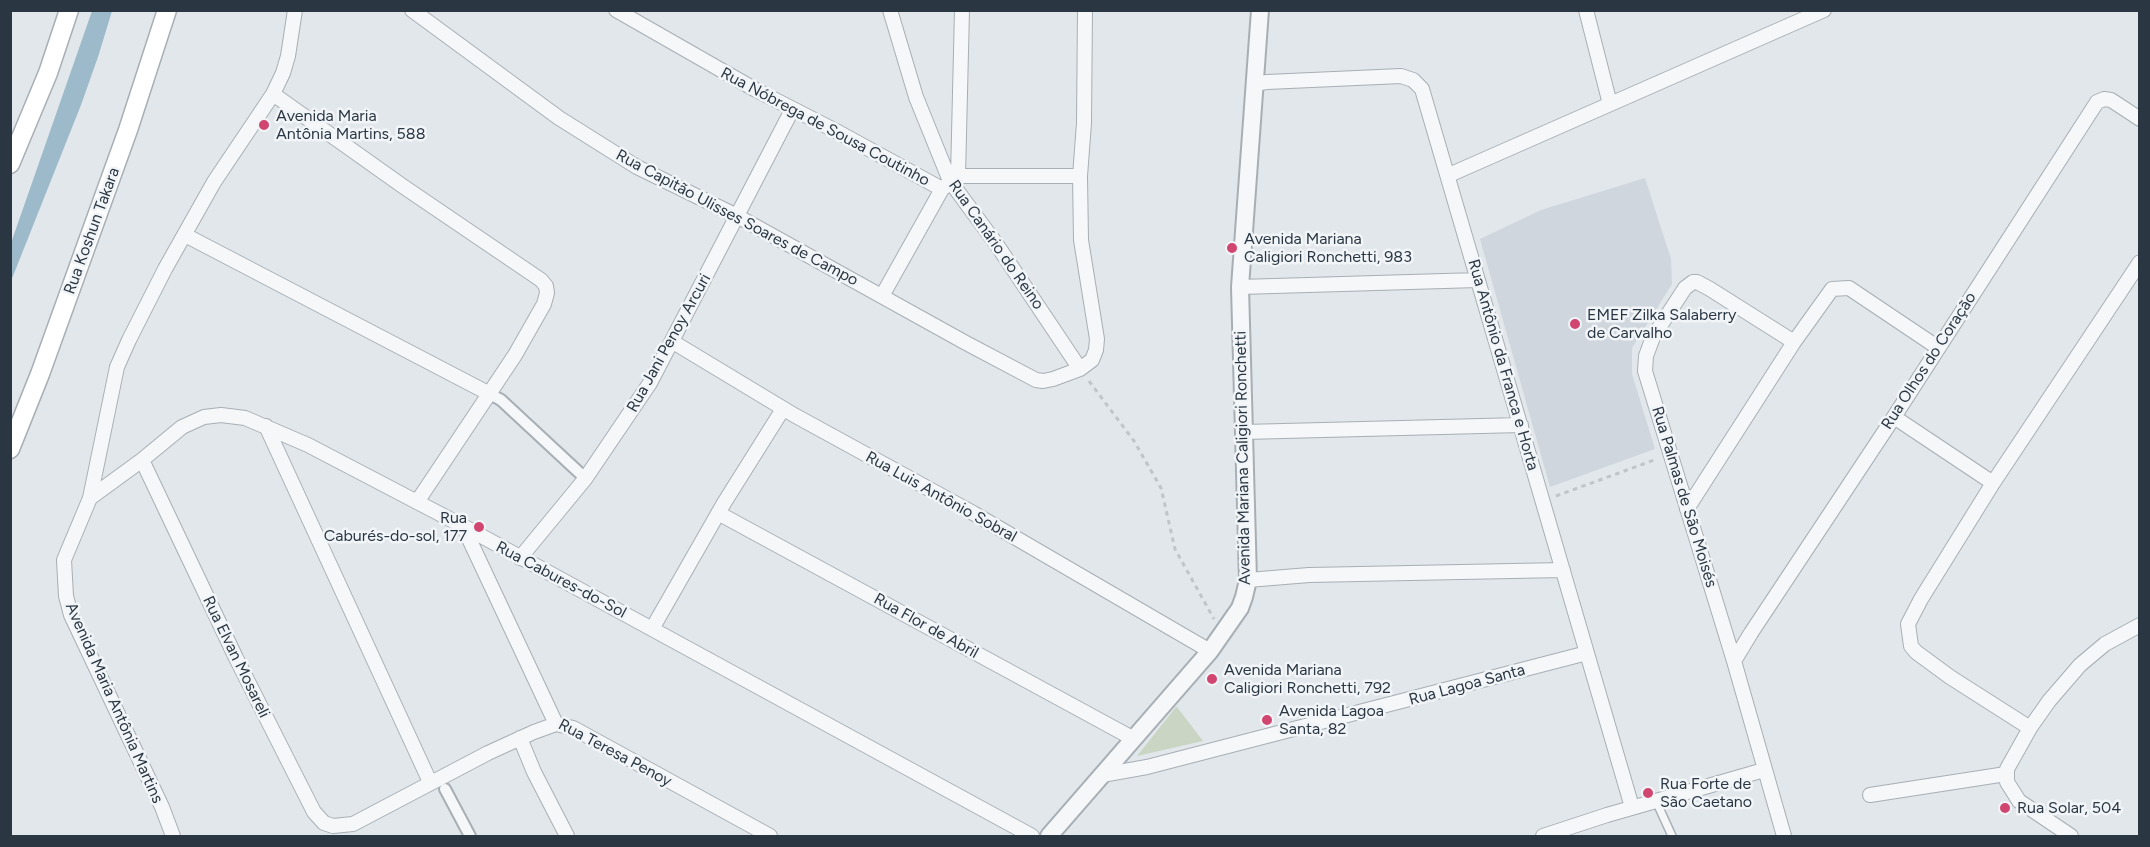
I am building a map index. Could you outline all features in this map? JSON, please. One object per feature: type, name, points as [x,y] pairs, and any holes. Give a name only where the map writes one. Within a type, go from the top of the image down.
[{"type":"main road","points":[[10,164],[48,73],[69,10]]},
{"type":"main road","name":"Rua Koshun Takara","points":[[10,449],[40,374],[124,141],[167,10]]},
{"type":"street","name":"Avenida Maria Antônia Martins","points":[[172,837],[162,807],[71,615],[66,596],[64,560],[90,498],[117,367],[129,340],[214,182],[273,94],[288,56],[295,10]]},
{"type":"street","name":"Rua Capitão Ulisses Soares de Campo","points":[[412,10],[559,118],[637,167],[737,216],[1036,380],[1053,379],[1080,369]]},
{"type":"street","name":"Rua Canário do Reino","points":[[890,10],[916,97],[950,182],[997,245],[1080,369]]},
{"type":"street","points":[[882,296],[950,182],[962,10]]},
{"type":"street","points":[[1080,369],[1092,360],[1097,339],[1081,240],[1080,176],[1084,123],[1085,10]]},
{"type":"street","name":"Avenida Mariana Caligiori Ronchetti","points":[[1049,837],[1223,635],[1240,608],[1248,580],[1240,287],[1260,10]]},
{"type":"street","points":[[1586,10],[1611,104]]},
{"type":"street","points":[[1449,175],[1824,10]]},
{"type":"street","name":"Rua Nóbrega de Sousa Coutinho","points":[[619,11],[686,52],[792,110],[950,182],[1080,176]]},
{"type":"street","name":"Rua Antônio da Franca e Horta","points":[[1254,84],[1401,76],[1413,80],[1422,89],[1632,807]]},
{"type":"street","points":[[273,94],[541,280],[546,286],[544,304],[515,355],[417,502]]},
{"type":"street","name":"Rua Olhos do Coração","points":[[1734,661],[1750,633],[1894,417],[2097,102],[2104,99],[2111,100],[2139,119]]},
{"type":"street","name":"Rua Jani Penoy Arcuri","points":[[520,558],[585,478],[628,417],[673,342],[792,110]]},
{"type":"street","points":[[185,235],[501,400],[585,478]]},
{"type":"street","points":[[2030,728],[1950,677],[1916,652],[1911,646],[1908,624],[1993,483],[2139,262]]},
{"type":"street","points":[[1240,287],[1478,280]]},
{"type":"street","name":"Rua Palmas de São Moisés","points":[[1784,837],[1734,661],[1645,371],[1646,356],[1653,337],[1686,288],[1693,282],[1701,284],[1794,342]]},
{"type":"street","points":[[1687,509],[1794,342],[1832,289],[1849,288],[1937,347]]},
{"type":"street","name":"Rua Luis Antônio Sobral","points":[[673,342],[783,409],[1038,550],[1210,651]]},
{"type":"street","points":[[652,629],[718,513],[783,409]]},
{"type":"street","name":"Rua Cabures-do-Sol","points":[[90,498],[182,427],[204,417],[221,415],[245,418],[308,445],[463,526],[1032,837]]},
{"type":"street","points":[[1894,417],[1993,483]]},
{"type":"street","points":[[1244,432],[1521,425]]},
{"type":"street","points":[[266,426],[430,782],[520,738],[556,724]]},
{"type":"street","name":"Rua Elvan Mosareli","points":[[142,460],[231,648],[314,813],[324,823],[333,826],[353,824],[430,782]]},
{"type":"street","name":"Rua Flor de Abril","points":[[718,513],[1134,739]]},
{"type":"street","name":"Rua Teresa Penoy","points":[[463,526],[556,724],[573,728],[770,837]]},
{"type":"street","points":[[1248,580],[1309,575],[1563,570]]},
{"type":"street","points":[[2071,837],[2019,801],[2011,791],[2006,774],[2013,755],[2030,728],[2049,701],[2080,665],[2105,644],[2139,626]]},
{"type":"street","name":"Rua Lagoa Santa","points":[[1102,775],[1147,767],[1587,653]]},
{"type":"street","points":[[520,738],[567,837]]},
{"type":"street","points":[[1543,837],[1632,807],[1764,770]]},
{"type":"street","points":[[1870,795],[2006,774]]},
{"type":"street","points":[[445,789],[470,837]]},
{"type":"lane","points":[[1656,801],[1672,837]]},
{"type":"path","points":[[1080,369],[1134,441],[1161,488],[1175,549],[1223,635]]},
{"type":"path","points":[[1543,501],[1670,454]]},
{"type":"shaded area","name":"EMEF Zilka Salaberry de Carvalho","points":[[1645,178],[1671,259],[1672,284],[1632,348],[1632,374],[1655,449],[1550,487],[1480,239],[1541,210]]},
{"type":"green space","points":[[1176,707],[1203,741],[1137,756]]},
{"type":"water","points":[[92,11],[112,11],[81,105],[11,281],[11,243]]},
{"type":"place","name":"Avenida Maria Antônia Martins, 588","points":[[264,125]]},
{"type":"place","name":"Avenida Mariana Caligiori Ronchetti, 983","points":[[1232,248]]},
{"type":"place","name":"EMEF Zilka Salaberry de Carvalho","points":[[1575,324]]},
{"type":"place","name":"Rua Caburés-do-sol, 177","points":[[479,527]]},
{"type":"place","name":"Avenida Mariana Caligiori Ronchetti, 792","points":[[1212,679]]},
{"type":"place","name":"Avenida Lagoa Santa, 82","points":[[1267,720]]},
{"type":"place","name":"Rua Forte de São Caetano","points":[[1648,793]]},
{"type":"place","name":"Rua Solar, 504","points":[[2005,808]]}]
